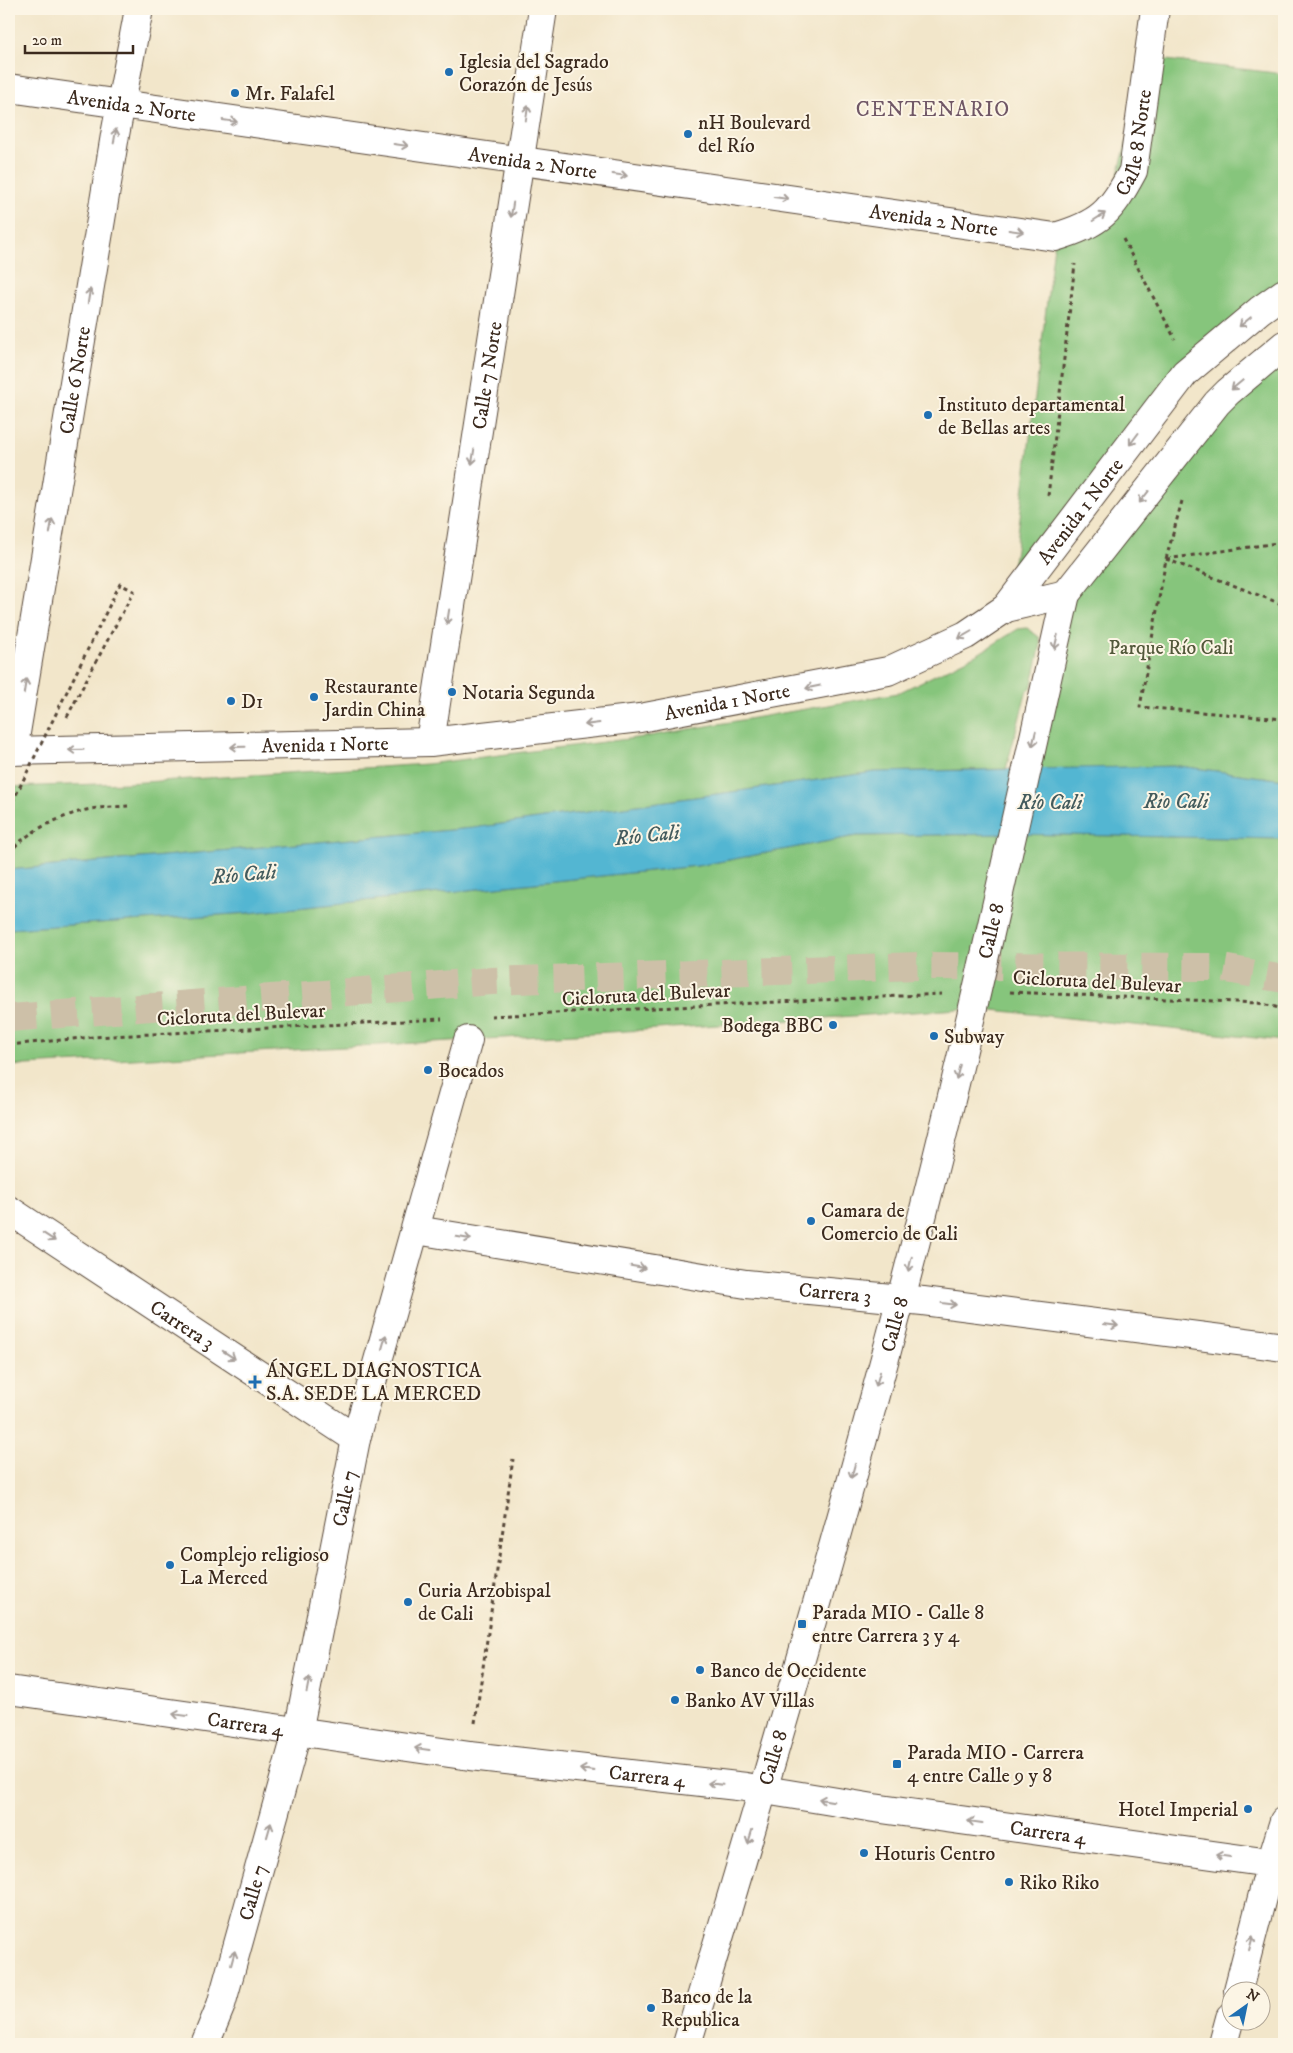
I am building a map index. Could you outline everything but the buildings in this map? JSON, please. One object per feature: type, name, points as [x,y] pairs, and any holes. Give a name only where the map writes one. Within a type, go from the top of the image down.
[{"type":"street","name":"Calle 6 Norte","points":[[10,751],[139,9]]},
{"type":"street","name":"Calle 7 Norte","points":[[430,742],[543,9]]},
{"type":"street","name":"Calle 8 Norte","points":[[1067,234],[1108,212],[1133,171],[1155,9]]},
{"type":"street","name":"Avenida 2 Norte","points":[[9,88],[520,162],[1067,234]]},
{"type":"street","name":"Avenida 1 Norte","points":[[10,751],[430,742],[640,718],[888,671],[966,635],[1006,608],[1185,373],[1260,310],[1284,293]]},
{"type":"street","points":[[1006,608],[1066,594],[1223,398],[1284,345]]},
{"type":"street","name":"Calle 8","points":[[687,2044],[764,1790],[901,1299],[978,991],[1066,594]]},
{"type":"street","name":"Calle 7","points":[[205,2044],[221,2005],[298,1732],[356,1439],[468,1040]]},
{"type":"street","name":"Carrera 3","points":[[9,1210],[356,1439]]},
{"type":"street","name":"Carrera 3","points":[[416,1230],[746,1284],[901,1299],[1284,1347]]},
{"type":"street","name":"Carrera 4","points":[[9,1690],[470,1756],[764,1790],[874,1808],[1278,1864]]},
{"type":"street","points":[[1241,1980],[1278,1864],[1284,1821]]},
{"type":"street","points":[[1223,2044],[1227,2030]]},
{"type":"path","points":[[1108,212],[1178,346]]},
{"type":"path","points":[[1048,500],[1067,234]]},
{"type":"path","points":[[1184,496],[1166,559],[1140,707],[1284,719]]},
{"type":"path","points":[[1166,559],[1284,542]]},
{"type":"path","points":[[1166,559],[1284,605]]},
{"type":"path","points":[[9,808],[120,584],[134,591],[63,724]]},
{"type":"path","points":[[9,853],[15,845],[45,826],[83,810],[128,806]]},
{"type":"path","name":"Cicloruta del Bulevar","points":[[483,1017],[978,991],[1258,1004],[1284,1009]]},
{"type":"path","name":"Cicloruta del Bulevar","points":[[9,1045],[93,1037],[444,1019]]},
{"type":"path","points":[[470,1756],[513,1458]]},
{"type":"green space","points":[[1149,58],[1284,74],[1284,293],[1196,362],[1006,608],[1016,549],[1055,237],[1108,212]]},
{"type":"green space","name":"Parque Río Cali","points":[[1284,345],[1284,780],[1179,766],[1029,770],[1066,594]]},
{"type":"green space","points":[[1027,628],[1039,637],[1041,644],[1031,689],[1027,690],[1006,769],[875,772],[473,828],[9,870],[9,787],[128,783],[427,764],[644,737],[898,693],[978,654],[1018,629]]},
{"type":"green space","points":[[1009,834],[1284,839],[1284,1041],[974,1008],[627,1031],[9,1066],[9,929],[249,913],[697,866],[856,836]]},
{"type":"water","name":"Rio Cali","points":[[1179,766],[1284,780],[1284,839],[1009,834],[856,836],[697,866],[249,913],[9,929],[9,870],[473,828],[875,772]]},
{"type":"tunnel","points":[[9,1018],[492,981],[919,966],[1216,967],[1284,979]]},
{"type":"place","name":"Iglesia del Sagrado Corazón de Jesús","points":[[449,72]]},
{"type":"place","name":"Mr. Falafel","points":[[235,93]]},
{"type":"place","name":"nH Boulevard del Río","points":[[688,134]]},
{"type":"place","name":"Instituto departamental de Bellas artes","points":[[928,415]]},
{"type":"place","name":"Notaria Segunda","points":[[452,692]]},
{"type":"place","name":"Restaurante Jardin China","points":[[314,697]]},
{"type":"place","name":"D1","points":[[231,701]]},
{"type":"place","name":"Bodega BBC","points":[[833,1025]]},
{"type":"place","name":"Subway","points":[[934,1036]]},
{"type":"place","name":"Bocados","points":[[428,1070]]},
{"type":"place","name":"Camara de Comercio de Cali","points":[[811,1221]]},
{"type":"place","name":"ÁNGEL DIAGNOSTICA S.A. SEDE LA MERCED","points":[[255,1382]]},
{"type":"place","name":"Complejo religioso La Merced","points":[[170,1565]]},
{"type":"place","name":"Curia Arzobispal de Cali","points":[[408,1602]]},
{"type":"place","name":"Parada MIO - Calle 8 entre Carrera 3 y 4","points":[[802,1624]]},
{"type":"place","name":"Banco de Occidente","points":[[700,1670]]},
{"type":"place","name":"Banko AV Villas","points":[[675,1700]]},
{"type":"place","name":"Parada MIO - Carrera 4 entre Calle 9 y 8","points":[[897,1764]]},
{"type":"place","name":"Hotel Imperial","points":[[1248,1809]]},
{"type":"place","name":"Hoturis Centro","points":[[864,1853]]},
{"type":"place","name":"Riko Riko","points":[[1009,1882]]},
{"type":"place","name":"Banco de la Republica","points":[[651,2008]]},
{"type":"district","name":"CENTENARIO","points":[[933,109]]},
{"type":"water label","name":"Río Cali","points":[[1050,802]]},
{"type":"water label","name":"Río Cali","points":[[647,835]]},
{"type":"water label","name":"Río Cali","points":[[244,874]]}]
